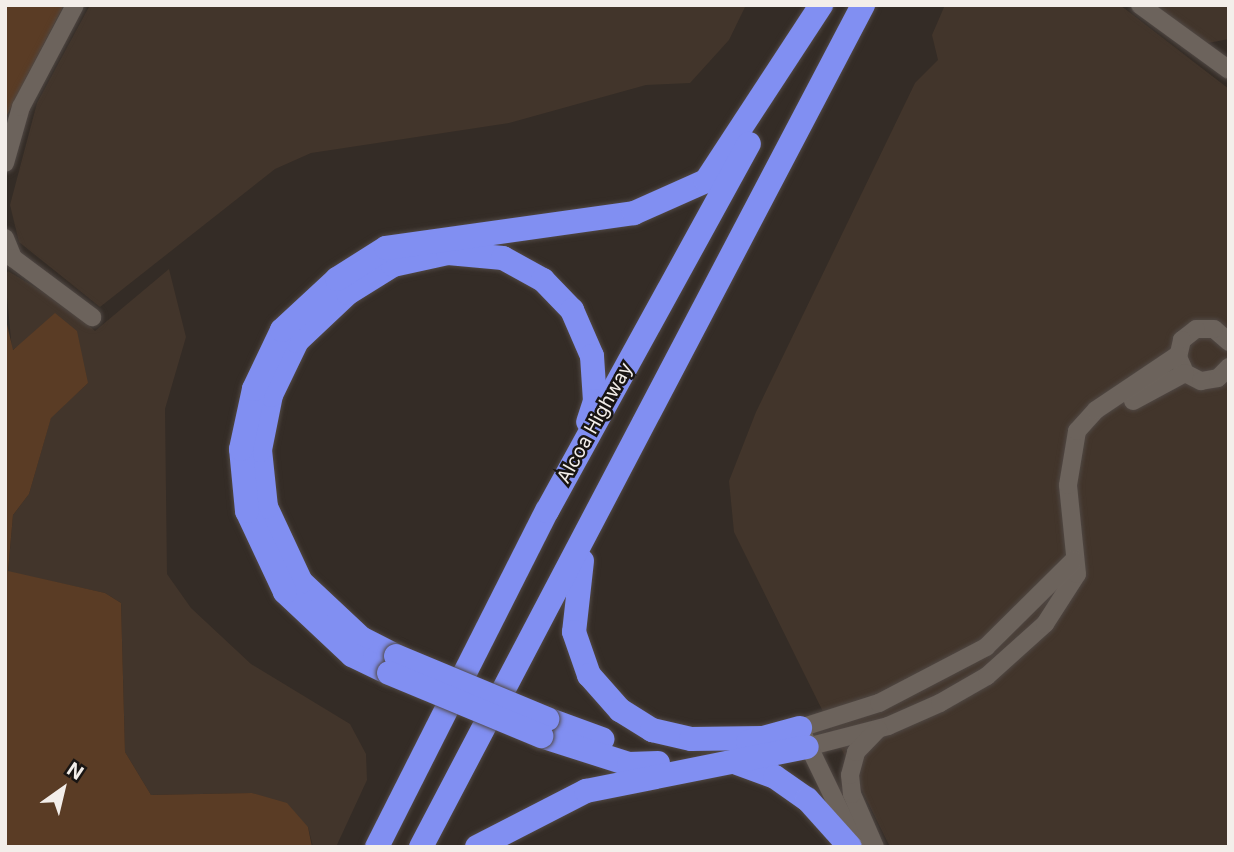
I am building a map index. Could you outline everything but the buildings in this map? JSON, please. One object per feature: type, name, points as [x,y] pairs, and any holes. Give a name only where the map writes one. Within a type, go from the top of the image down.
[{"type":"highway","name":"Alcoa Highway","points":[[377,847],[577,456],[823,5]]},
{"type":"highway","points":[[823,5],[706,181],[634,213],[386,248],[337,279],[282,330],[254,389],[241,449],[247,511],[285,592],[352,655],[393,664],[629,764],[740,763],[807,799],[850,847]]},
{"type":"highway","points":[[421,847],[589,534],[863,5]]},
{"type":"highway","points":[[393,664],[301,582],[266,507],[260,450],[271,395],[297,341],[348,293],[393,265],[448,253],[503,258],[543,280],[572,310],[593,356],[595,401],[577,456]]},
{"type":"highway","points":[[589,534],[574,632],[589,676],[620,710],[652,730],[691,739],[803,738]]},
{"type":"highway","points":[[544,728],[628,749],[729,748],[762,738]]},
{"type":"highway","points":[[477,847],[586,791],[740,763],[803,738]]},
{"type":"street","points":[[5,163],[21,107],[75,5]]},
{"type":"street","points":[[1140,5],[1229,71]]},
{"type":"street","points":[[5,238],[13,258],[92,317]]},
{"type":"street","points":[[1185,373],[1178,355],[1182,340],[1196,329],[1214,329],[1229,342]]},
{"type":"street","points":[[803,738],[880,728],[987,676],[1057,610],[1077,574],[1068,485],[1074,448],[1086,419],[1178,355]]},
{"type":"street","points":[[1074,448],[1102,419],[1185,373],[1210,382],[1229,367]]},
{"type":"street","points":[[803,738],[943,673],[986,647],[1074,560]]},
{"type":"street","points":[[876,847],[852,794],[850,775],[856,752],[880,728]]},
{"type":"street","points":[[803,738],[858,847]]},
{"type":"shaded area","points":[[5,5],[64,5],[5,119]]},
{"type":"shaded area","points":[[90,5],[746,5],[729,40],[690,83],[646,85],[509,123],[311,153],[275,169],[100,307],[19,242],[10,205],[37,103]]},
{"type":"shaded area","points":[[945,5],[1120,5],[1229,89],[1229,847],[890,847],[734,532],[729,481],[756,412],[915,83],[938,60],[932,35]]},
{"type":"shaded area","points":[[1151,5],[1229,5],[1229,39],[1208,43],[1192,36]]},
{"type":"shaded area","points":[[169,269],[186,337],[165,409],[167,574],[191,608],[251,664],[350,724],[366,754],[367,780],[336,847],[313,847],[308,827],[252,793],[151,795],[125,752],[121,603],[105,593],[8,572],[13,515],[29,494],[51,417],[88,383],[34,337],[12,350],[5,276],[8,271],[73,310],[95,331]]},
{"type":"shaded area","points":[[55,313],[77,331],[88,383],[51,418],[29,494],[13,515],[8,571],[105,593],[121,603],[125,752],[151,795],[252,793],[287,803],[308,827],[312,847],[5,847],[5,316],[13,350]]}]
